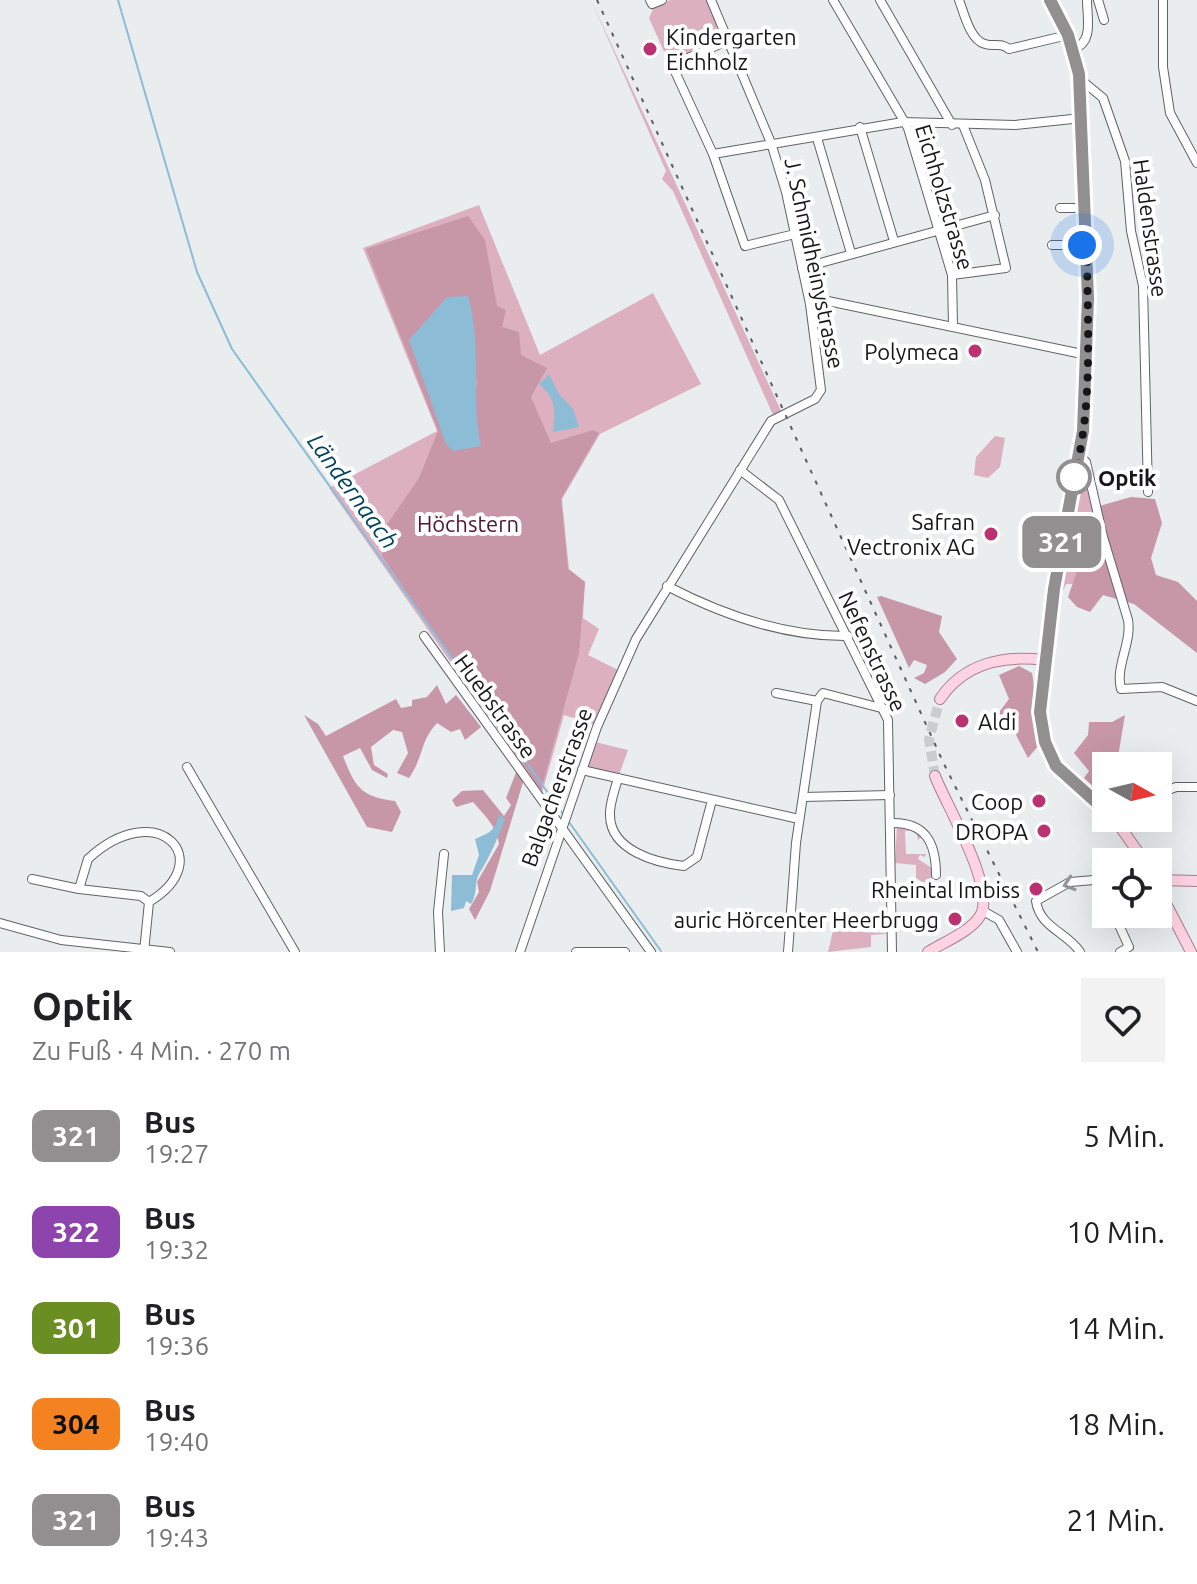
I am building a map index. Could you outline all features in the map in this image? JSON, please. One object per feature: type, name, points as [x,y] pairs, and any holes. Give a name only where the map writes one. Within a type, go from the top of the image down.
[{"type":"main road","points":[[1050,0],[1068,35],[1080,79],[1087,245],[1087,355],[1079,455],[1044,660],[1040,712],[1049,754],[1065,777],[1092,799]]},
{"type":"main road","points":[[940,699],[954,681],[984,664],[1010,659],[1044,660]]},
{"type":"main road","points":[[928,952],[974,923],[983,911],[979,875],[935,776]]},
{"type":"main road","points":[[1172,880],[1197,881]]},
{"type":"main road","points":[[1172,915],[1191,952]]},
{"type":"street","points":[[650,0],[652,4],[662,0]]},
{"type":"street","name":"J. Schmidheinystrasse","points":[[711,0],[771,143],[810,304],[821,390],[815,399],[771,421],[740,470]]},
{"type":"street","name":"Eichholzstrasse","points":[[833,0],[915,146],[952,275],[953,327]]},
{"type":"street","points":[[880,0],[952,125]]},
{"type":"street","points":[[959,0],[974,36],[985,44],[1001,44],[1009,49],[1068,35]]},
{"type":"street","points":[[1073,49],[1082,45],[1087,37],[1087,0]]},
{"type":"street","points":[[1098,0],[1104,20]]},
{"type":"street","points":[[1163,0],[1163,67],[1170,113],[1197,163]]},
{"type":"street","points":[[727,41],[672,65],[713,154],[745,246],[795,234]]},
{"type":"street","name":"Haldenstrasse","points":[[1080,79],[1103,98],[1127,175],[1131,231],[1143,286],[1148,492]]},
{"type":"street","points":[[713,154],[903,122],[1015,125],[1082,118]]},
{"type":"street","points":[[952,275],[1006,268],[995,215],[963,125]]},
{"type":"street","points":[[860,127],[894,241]]},
{"type":"street","points":[[817,138],[851,253]]},
{"type":"street","points":[[1060,208],[1086,208]]},
{"type":"street","points":[[802,268],[995,215]]},
{"type":"street","points":[[1052,245],[1087,245]]},
{"type":"street","points":[[810,304],[814,300],[823,300],[1087,355]]},
{"type":"street","points":[[1079,455],[1086,462],[1103,537],[1128,620],[1129,634],[1119,682],[1121,689],[1162,687],[1197,701]]},
{"type":"street","name":"Balgacherstrasse","points":[[520,952],[582,770],[636,639],[740,470]]},
{"type":"street","name":"Nefenstrasse","points":[[740,470],[779,500],[885,709],[888,720],[895,952]]},
{"type":"street","points":[[667,586],[701,604],[784,631],[848,636]]},
{"type":"street","name":"Huebstrasse","points":[[424,636],[651,952]]},
{"type":"street","points":[[776,693],[817,701]]},
{"type":"street","points":[[788,952],[799,819],[817,701],[823,693],[885,709]]},
{"type":"street","points":[[187,767],[295,952]]},
{"type":"street","points":[[582,770],[799,819]]},
{"type":"street","points":[[618,778],[609,814],[617,834],[639,854],[674,865],[684,866],[697,857],[712,800]]},
{"type":"street","points":[[1172,789],[1197,787]]},
{"type":"street","points":[[803,797],[890,795]]},
{"type":"street","points":[[891,823],[909,822],[918,827],[934,852],[936,875]]},
{"type":"street","points":[[79,889],[84,865],[95,852],[135,831],[151,830],[171,841],[179,864],[177,877],[169,889],[149,902]]},
{"type":"street","points":[[440,952],[438,912],[444,854]]},
{"type":"street","points":[[32,879],[79,889],[141,896],[149,902]]},
{"type":"street","points":[[1080,952],[1073,942],[1048,926],[1036,901],[1070,882],[1092,880]]},
{"type":"street","points":[[145,951],[149,902]]},
{"type":"street","points":[[983,911],[999,920],[1017,952]]},
{"type":"street","points":[[0,923],[61,940],[170,952]]},
{"type":"street","points":[[1120,928],[1129,947],[1120,952]]},
{"type":"street","points":[[576,952],[625,952]]},
{"type":"green space","points":[[591,0],[781,411],[773,415],[673,191],[662,179],[666,171]]},
{"type":"green space","points":[[670,0],[707,0],[717,24],[715,43],[676,60],[667,58],[649,18],[654,7]]},
{"type":"green space","name":"Höchstern","points":[[479,205],[540,355],[653,293],[701,384],[600,434],[562,499],[569,569],[585,582],[583,618],[599,629],[588,655],[618,670],[595,725],[564,715],[542,793],[329,488],[437,431],[363,248]]},
{"type":"green space","name":"Höchstern","points":[[468,216],[485,240],[497,306],[506,310],[502,327],[519,332],[521,355],[547,368],[531,397],[551,443],[593,430],[599,433],[561,499],[568,569],[585,582],[579,653],[541,790],[382,556],[386,526],[419,478],[438,431],[366,249]],"holes":[[[447,297],[477,381],[473,412],[409,341]]]},
{"type":"green space","points":[[995,436],[1005,438],[1000,467],[988,478],[974,475],[976,457]]},
{"type":"green space","points":[[1083,464],[1099,528],[1083,535],[1086,545],[1073,584],[1066,584],[1060,598],[1063,559]]},
{"type":"green space","points":[[1131,497],[1155,499],[1162,523],[1151,558],[1156,575],[1178,582],[1197,601],[1197,653],[1134,604],[1103,595],[1090,612],[1077,607],[1068,597],[1086,545],[1090,545],[1094,558],[1108,553],[1096,507]]},
{"type":"green space","points":[[877,597],[942,616],[939,632],[957,659],[945,672],[925,684],[914,678],[924,673],[927,665],[914,660],[909,668]]},
{"type":"green space","points":[[1019,666],[1032,673],[1033,682],[1034,727],[1038,746],[1028,758],[1015,733],[1004,728],[997,715],[1009,699],[999,675]]},
{"type":"green space","points":[[437,685],[446,704],[456,695],[481,727],[465,740],[460,729],[451,732],[437,723],[409,778],[397,773],[408,753],[402,732],[393,730],[371,747],[374,765],[388,774],[387,778],[372,770],[360,748],[343,756],[351,776],[361,789],[374,797],[395,801],[401,812],[392,832],[367,827],[304,715],[318,724],[326,736],[396,699],[401,708],[412,706],[412,700],[427,697]]},
{"type":"green space","points":[[1125,715],[1119,752],[1092,752],[1092,785],[1084,778],[1089,771],[1074,753],[1088,735],[1089,722],[1112,722]]},
{"type":"green space","points":[[595,742],[628,750],[619,775],[588,767]]},
{"type":"green space","points":[[517,770],[524,779],[490,891],[475,920],[469,909],[479,892],[477,882],[499,844],[498,837],[486,816],[473,802],[456,807],[452,800],[462,791],[483,790],[504,816],[511,805],[506,798]]},
{"type":"green space","points":[[897,825],[911,825],[923,836],[918,840],[916,831],[905,831],[906,854],[926,854],[918,859],[935,870],[932,888],[916,878],[916,865],[895,863]]},
{"type":"green space","points":[[833,931],[886,934],[871,935],[871,947],[828,952]]},
{"type":"water","points":[[468,296],[475,334],[476,408],[481,446],[453,451],[446,444],[409,340],[447,297]]},
{"type":"water","points":[[549,374],[559,394],[573,409],[579,427],[553,432],[554,405],[539,384]]},
{"type":"water","points":[[499,814],[505,819],[478,877],[473,900],[471,904],[466,901],[464,908],[451,911],[452,875],[472,875],[479,855],[475,839],[492,830]]},
{"type":"waterway","name":"Ländernaach","points":[[118,0],[197,272],[232,349],[563,814]]},
{"type":"waterway","name":"Ländernaach","points":[[569,822],[661,951]]},
{"type":"tunnel","points":[[935,776],[929,739],[940,699]]},
{"type":"railway","points":[[597,0],[944,764],[1038,952]]},
{"type":"bus line","name":"321","points":[[1050,0],[1068,35],[1079,74],[1088,298],[1083,431],[1054,589],[1040,712],[1045,742],[1056,766],[1092,800]]},
{"type":"place","name":"Kindergarten Eichholz","points":[[650,49]]},
{"type":"place","name":"Polymeca","points":[[975,351]]},
{"type":"place","name":"Optik","points":[[1074,477]]},
{"type":"place","name":"Safran Vectronix AG","points":[[991,534]]},
{"type":"place","name":"Aldi","points":[[962,721]]},
{"type":"place","name":"Coop","points":[[1039,801]]},
{"type":"place","name":"DROPA","points":[[1044,831]]},
{"type":"place","name":"Rheintal Imbiss","points":[[1036,889]]},
{"type":"place","name":"auric Hörcenter Heerbrugg","points":[[955,919]]},
{"type":"route","points":[[1074,477],[1083,431],[1087,355],[1087,245],[1082,245]]}]
